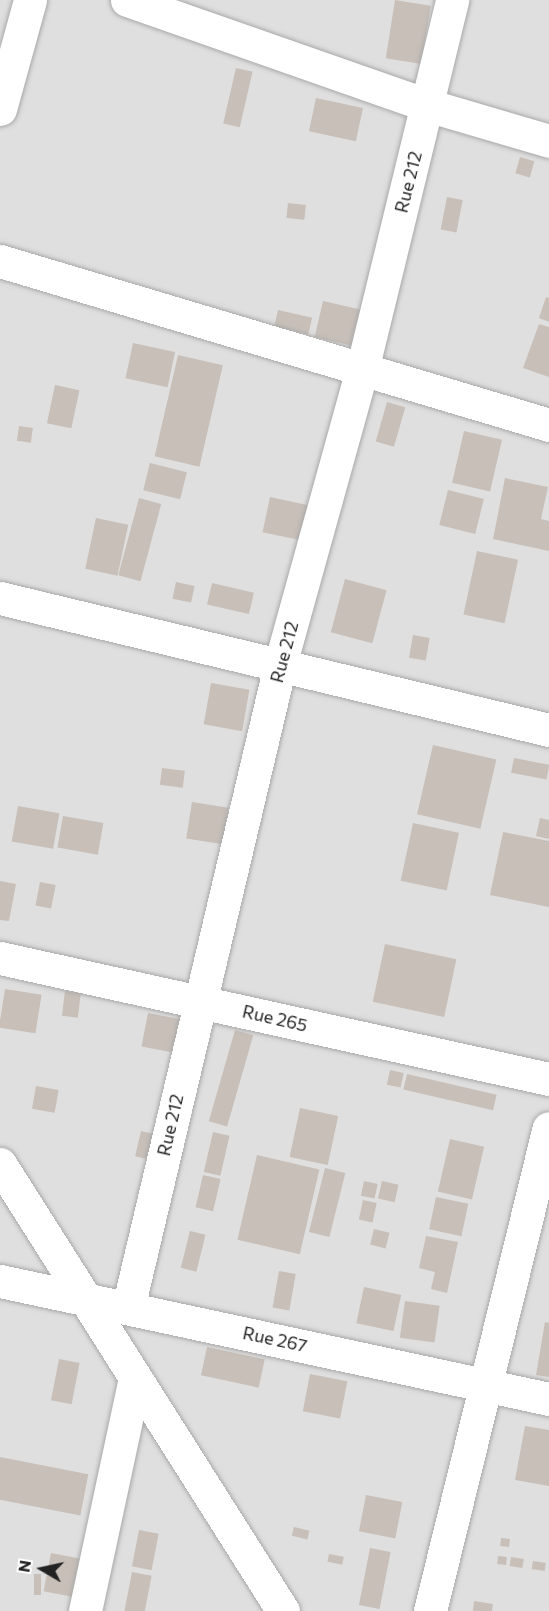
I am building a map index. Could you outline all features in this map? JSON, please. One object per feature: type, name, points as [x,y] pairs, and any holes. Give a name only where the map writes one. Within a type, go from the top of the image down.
[{"type":"street","points":[[0,109],[30,0]]},
{"type":"street","points":[[127,0],[426,105],[549,141]]},
{"type":"street","name":"Rue 212","points":[[128,1308],[280,665],[362,370],[452,0]]},
{"type":"street","points":[[0,261],[549,425]]},
{"type":"street","points":[[0,598],[549,730]]},
{"type":"street","name":"Rue 265","points":[[0,958],[549,1079]]},
{"type":"street","points":[[430,1611],[549,1128]]},
{"type":"street","points":[[0,1164],[283,1611]]},
{"type":"street","name":"Rue 267","points":[[0,1281],[549,1399]]},
{"type":"street","points":[[85,1611],[135,1378]]},
{"type":"shaded area","points":[[0,0],[549,0],[549,1611],[0,1611]]},
{"type":"building","points":[[395,0],[431,6],[421,64],[386,58]]},
{"type":"building","points":[[236,68],[253,72],[240,127],[223,124]]},
{"type":"building","points":[[316,98],[363,108],[356,141],[309,131]]},
{"type":"building","points":[[520,157],[534,161],[530,177],[515,173]]},
{"type":"building","points":[[447,197],[463,200],[456,232],[441,229]]},
{"type":"building","points":[[288,203],[306,205],[304,220],[286,218]]},
{"type":"building","points":[[546,297],[549,298],[549,322],[539,318]]},
{"type":"building","points":[[323,301],[367,311],[359,347],[315,337]]},
{"type":"building","points":[[278,310],[312,318],[308,334],[274,327]]},
{"type":"building","points":[[539,324],[549,327],[549,377],[523,368]]},
{"type":"building","points":[[133,343],[175,352],[168,387],[126,378]]},
{"type":"building","points":[[178,355],[223,365],[199,467],[155,456]]},
{"type":"building","points":[[55,385],[79,390],[71,428],[47,423]]},
{"type":"building","points":[[387,402],[405,407],[394,447],[376,441]]},
{"type":"building","points":[[19,426],[33,428],[31,443],[17,441]]},
{"type":"building","points":[[464,431],[502,440],[490,491],[452,483]]},
{"type":"building","points":[[150,463],[187,472],[180,499],[143,490]]},
{"type":"building","points":[[505,478],[548,487],[541,519],[549,521],[549,551],[493,539]]},
{"type":"building","points":[[448,490],[484,499],[475,534],[439,525]]},
{"type":"building","points":[[270,497],[313,506],[306,541],[263,532]]},
{"type":"building","points":[[139,498],[161,504],[141,581],[118,575]]},
{"type":"building","points":[[96,518],[128,525],[117,576],[85,569]]},
{"type":"building","points":[[477,551],[518,560],[505,623],[463,615]]},
{"type":"building","points":[[345,579],[387,590],[372,643],[331,632]]},
{"type":"building","points":[[176,582],[195,586],[191,603],[172,599]]},
{"type":"building","points":[[212,583],[254,593],[249,614],[207,604]]},
{"type":"building","points":[[413,635],[430,638],[426,661],[409,658]]},
{"type":"building","points":[[211,683],[249,690],[242,731],[204,724]]},
{"type":"building","points":[[433,745],[496,760],[480,829],[417,814]]},
{"type":"building","points":[[514,758],[549,765],[546,780],[511,773]]},
{"type":"building","points":[[162,768],[185,771],[183,788],[160,785]]},
{"type":"building","points":[[192,802],[229,808],[223,844],[186,839]]},
{"type":"building","points":[[18,806],[59,813],[53,849],[12,841]]},
{"type":"building","points":[[63,816],[103,823],[98,855],[57,848]]},
{"type":"building","points":[[540,818],[549,820],[549,839],[536,836]]},
{"type":"building","points":[[413,823],[459,833],[447,890],[401,881]]},
{"type":"building","points":[[503,832],[549,841],[549,907],[490,895]]},
{"type":"building","points":[[0,881],[16,884],[9,921],[0,920]]},
{"type":"building","points":[[40,882],[56,885],[51,909],[35,906]]},
{"type":"building","points":[[385,944],[456,959],[444,1017],[373,1002]]},
{"type":"building","points":[[5,989],[42,995],[35,1033],[0,1028]]},
{"type":"building","points":[[65,991],[81,993],[78,1018],[62,1016]]},
{"type":"building","points":[[148,1013],[183,1020],[177,1053],[142,1046]]},
{"type":"building","points":[[235,1030],[253,1035],[227,1127],[209,1121]]},
{"type":"building","points":[[390,1070],[404,1073],[401,1088],[387,1085]]},
{"type":"building","points":[[407,1074],[497,1095],[493,1110],[403,1090]]},
{"type":"building","points":[[36,1086],[59,1090],[55,1113],[32,1109]]},
{"type":"building","points":[[300,1108],[338,1116],[328,1165],[290,1157]]},
{"type":"building","points":[[141,1131],[159,1135],[153,1160],[135,1156]]},
{"type":"building","points":[[213,1132],[230,1136],[220,1176],[204,1172]]},
{"type":"building","points":[[450,1139],[484,1147],[472,1199],[438,1192]]},
{"type":"building","points":[[257,1155],[319,1169],[300,1254],[237,1240]]},
{"type":"building","points":[[325,1168],[345,1173],[329,1237],[309,1232]]},
{"type":"building","points":[[203,1175],[221,1179],[213,1211],[196,1207]]},
{"type":"building","points":[[364,1181],[378,1184],[375,1199],[361,1196]]},
{"type":"building","points":[[382,1181],[399,1185],[395,1202],[378,1199]]},
{"type":"building","points":[[436,1197],[468,1204],[461,1236],[429,1229]]},
{"type":"building","points":[[363,1200],[377,1203],[373,1222],[359,1220]]},
{"type":"building","points":[[374,1229],[390,1233],[386,1248],[370,1245]]},
{"type":"building","points":[[190,1231],[206,1235],[196,1272],[181,1268]]},
{"type":"building","points":[[426,1236],[458,1242],[447,1293],[431,1289],[435,1272],[419,1268]]},
{"type":"building","points":[[279,1271],[296,1274],[289,1310],[273,1307]]},
{"type":"building","points":[[364,1287],[401,1295],[393,1331],[356,1323]]},
{"type":"building","points":[[405,1301],[440,1306],[435,1343],[400,1338]]},
{"type":"building","points":[[545,1322],[549,1323],[549,1377],[536,1375]]},
{"type":"building","points":[[207,1347],[265,1359],[259,1388],[201,1375]]},
{"type":"building","points":[[59,1359],[80,1363],[72,1404],[51,1400]]},
{"type":"building","points":[[310,1374],[347,1381],[340,1419],[303,1411]]},
{"type":"building","points":[[525,1426],[549,1430],[549,1486],[515,1480]]},
{"type":"building","points":[[0,1457],[88,1474],[80,1515],[0,1500]]},
{"type":"building","points":[[366,1495],[402,1502],[395,1538],[359,1531]]},
{"type":"building","points":[[294,1527],[310,1531],[307,1540],[292,1536]]},
{"type":"building","points":[[139,1530],[159,1534],[152,1570],[132,1566]]},
{"type":"building","points":[[501,1538],[510,1539],[509,1547],[500,1546]]},
{"type":"building","points":[[370,1548],[391,1552],[380,1609],[359,1605]]},
{"type":"building","points":[[51,1553],[91,1561],[84,1599],[44,1591]]},
{"type":"building","points":[[329,1554],[344,1557],[342,1565],[327,1562]]},
{"type":"building","points":[[498,1556],[507,1557],[506,1565],[497,1564]]},
{"type":"building","points":[[511,1557],[524,1559],[522,1568],[510,1566]]},
{"type":"building","points":[[533,1561],[546,1563],[545,1571],[532,1569]]},
{"type":"building","points":[[132,1572],[152,1576],[145,1611],[124,1611]]},
{"type":"building","points":[[34,1574],[41,1574],[41,1595],[34,1595]]},
{"type":"building","points":[[474,1601],[493,1604],[492,1611],[473,1611]]}]
